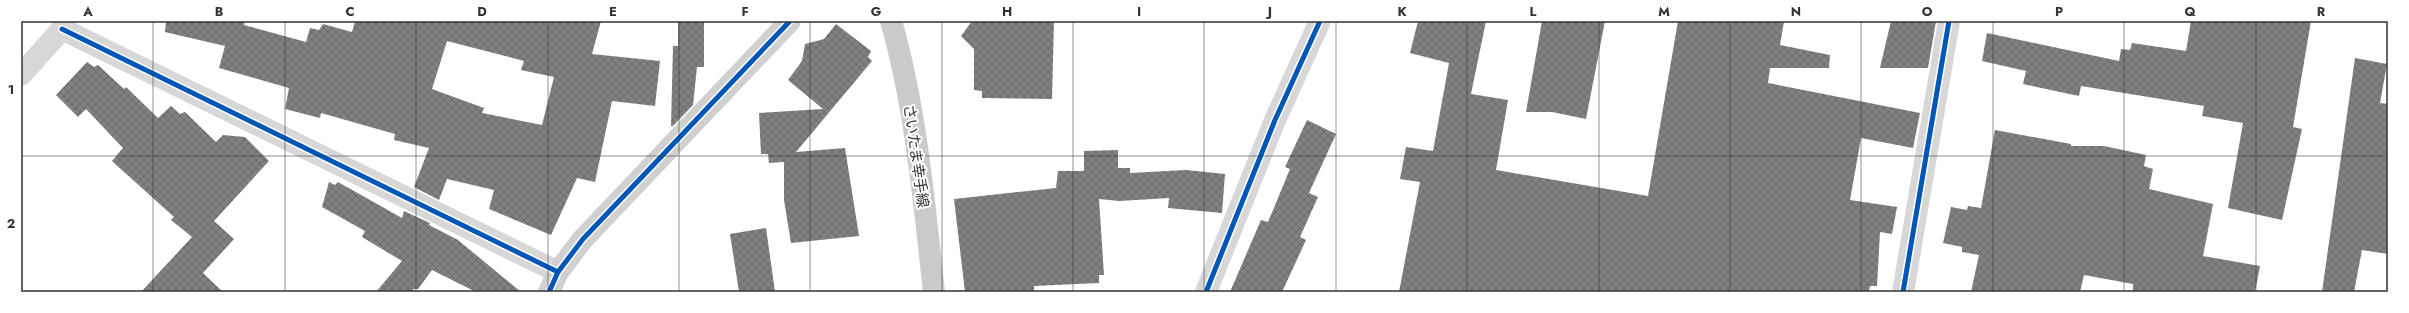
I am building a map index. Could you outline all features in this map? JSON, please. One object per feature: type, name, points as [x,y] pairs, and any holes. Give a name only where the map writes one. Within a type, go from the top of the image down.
[{"type":"main road","name":"さいたま幸手線","points":[[890,21],[902,63],[915,139],[934,292]]},
{"type":"street","points":[[549,292],[558,272],[583,239],[790,21]]},
{"type":"street","points":[[1206,292],[1275,120],[1320,21]]},
{"type":"street","points":[[1903,292],[1949,21]]},
{"type":"street","points":[[21,76],[64,25],[558,272]]},
{"type":"building","points":[[166,21],[245,21],[244,25],[306,42],[310,28],[319,30],[323,24],[352,32],[355,21],[601,21],[592,54],[660,61],[655,106],[612,101],[595,182],[577,178],[551,235],[489,209],[494,190],[447,179],[439,200],[414,187],[429,148],[394,140],[395,134],[321,113],[320,118],[285,109],[289,88],[219,68],[225,46],[165,32]],"holes":[[[447,41],[524,61],[521,70],[554,77],[542,125],[482,113],[484,108],[432,89]]]},
{"type":"building","points":[[678,21],[704,21],[704,67],[697,67],[693,105],[673,126],[671,126],[673,46],[678,46]]},
{"type":"building","points":[[972,21],[1054,21],[1052,99],[982,98],[982,91],[974,90],[974,49],[961,36]]},
{"type":"building","points":[[1418,21],[1486,21],[1471,94],[1508,100],[1496,170],[1648,196],[1678,21],[1784,21],[1780,45],[1830,55],[1829,68],[1770,68],[1768,83],[1920,113],[1913,148],[1861,138],[1850,200],[1897,207],[1892,234],[1880,232],[1877,286],[1870,286],[1869,292],[1399,292],[1420,182],[1400,179],[1406,147],[1433,151],[1449,63],[1410,53]]},
{"type":"building","points":[[1542,21],[1605,21],[1586,119],[1552,112],[1526,112]]},
{"type":"building","points":[[1891,21],[1936,21],[1928,68],[1880,68]]},
{"type":"building","points":[[2191,21],[2311,21],[2293,127],[2302,129],[2282,220],[2228,208],[2243,123],[2202,116],[2204,106],[2081,86],[2079,96],[2023,84],[2026,71],[1982,61],[1987,33],[2119,61],[2121,49],[2130,50],[2132,43],[2186,51]]},
{"type":"building","points":[[836,24],[871,51],[868,57],[872,61],[796,152],[845,148],[859,236],[791,243],[784,200],[784,162],[769,163],[768,154],[761,154],[759,113],[823,109],[788,80],[802,61],[805,44],[824,39]]},
{"type":"building","points":[[2355,58],[2387,64],[2380,103],[2388,104],[2388,254],[2362,250],[2354,292],[2322,292]]},
{"type":"building","points":[[87,62],[94,67],[98,65],[124,89],[126,87],[158,118],[171,106],[180,114],[185,112],[216,142],[223,135],[245,137],[269,161],[214,221],[234,239],[203,273],[223,292],[141,292],[192,237],[171,220],[174,217],[112,161],[123,148],[86,109],[78,117],[56,95]]},
{"type":"building","points":[[1307,120],[1336,134],[1309,193],[1318,197],[1300,237],[1306,240],[1282,292],[1230,292],[1261,220],[1268,222],[1290,169],[1285,167]]},
{"type":"building","points":[[1995,130],[2071,144],[2071,146],[2104,146],[2146,155],[2144,166],[2153,169],[2149,189],[2213,204],[2203,256],[2260,266],[2255,292],[2133,292],[2133,284],[2084,275],[2080,292],[1971,292],[1979,255],[1962,252],[1962,247],[1943,243],[1951,207],[1967,210],[1968,206],[1981,208]]},
{"type":"building","points":[[1118,150],[1118,168],[1130,168],[1130,173],[1186,170],[1225,174],[1222,213],[1168,208],[1169,198],[1119,201],[1099,199],[1104,275],[1099,275],[1099,283],[1034,286],[1034,292],[965,292],[954,199],[1056,188],[1058,171],[1084,171],[1084,151]]},
{"type":"building","points":[[329,182],[335,185],[338,182],[402,218],[404,211],[430,223],[429,225],[458,240],[521,292],[476,292],[432,270],[418,289],[414,289],[411,292],[376,292],[402,261],[362,237],[365,231],[322,207]]},
{"type":"building","points":[[766,228],[775,292],[739,292],[730,234]]},
{"type":"cycle path","points":[[549,292],[558,272],[583,239],[790,21]]},
{"type":"cycle path","points":[[1206,292],[1275,120],[1320,21]]},
{"type":"cycle path","points":[[1903,292],[1949,21]]},
{"type":"cycle path","points":[[62,29],[558,272]]}]
